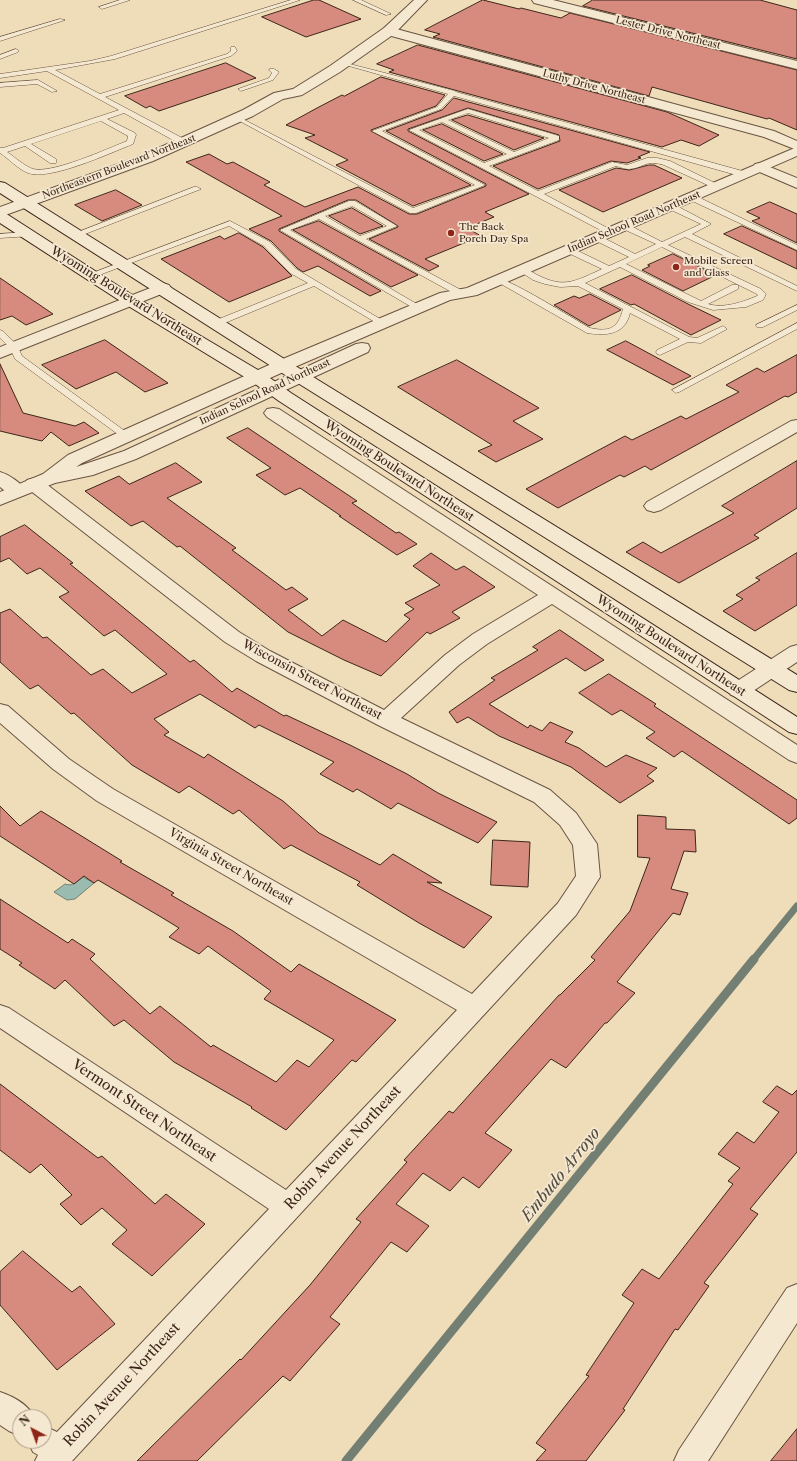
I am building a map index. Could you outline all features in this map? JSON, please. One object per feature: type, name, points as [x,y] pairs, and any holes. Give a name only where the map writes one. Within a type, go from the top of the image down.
[{"type":"street","name":"Northeastern Boulevard Northeast","points":[[0,212],[138,162],[237,118],[279,96],[297,92],[345,62],[389,31],[412,6],[421,0]]},
{"type":"street","name":"Lester Drive Northeast","points":[[538,0],[797,65]]},
{"type":"street","name":"Northeastern Boulevard Northeast","points":[[279,96],[284,88],[321,66],[374,27],[399,3]]},
{"type":"street","points":[[345,62],[347,54],[389,23],[392,19],[388,14]]},
{"type":"street","name":"Luthy Drive Northeast","points":[[389,31],[769,134],[797,146]]},
{"type":"street","name":"Indian School Road Northeast","points":[[0,499],[34,485],[86,471],[130,454],[383,322],[446,296],[466,293],[498,280],[797,151]]},
{"type":"street","points":[[760,167],[797,184]]},
{"type":"street","points":[[0,186],[163,288],[291,371],[797,685]]},
{"type":"street","name":"Wyoming Boulevard Northeast","points":[[0,216],[131,301],[265,383],[797,728]]},
{"type":"street","points":[[7,350],[163,288]]},
{"type":"street","name":"Indian School Road Northeast","points":[[291,371],[462,305],[466,293]]},
{"type":"street","name":"Indian School Road Northeast","points":[[34,485],[75,459],[126,436],[265,383]]},
{"type":"street","points":[[273,413],[797,755]]},
{"type":"street","points":[[654,506],[797,425]]},
{"type":"street","name":"Wisconsin Street Northeast","points":[[0,478],[34,485],[232,637],[263,656],[386,720],[542,796],[568,819]]},
{"type":"street","points":[[386,720],[452,660],[480,639],[553,595]]},
{"type":"street","points":[[739,690],[797,652]]},
{"type":"street","name":"Virginia Street Northeast","points":[[0,711],[61,764],[105,795],[474,1008]]},
{"type":"street","name":"Robin Avenue Northeast","points":[[51,1452],[289,1207],[566,909],[588,877],[585,844],[568,819]]},
{"type":"street","name":"Vermont Street Northeast","points":[[0,1015],[289,1207]]},
{"type":"street","points":[[690,1461],[797,1297]]},
{"type":"street","points":[[0,1406],[12,1415]]},
{"type":"lane","points":[[102,7],[127,0]]},
{"type":"lane","points":[[0,76],[90,63],[113,58],[297,0]]},
{"type":"lane","points":[[356,0],[388,14]]},
{"type":"lane","points":[[0,38],[62,20]]},
{"type":"lane","points":[[0,57],[16,51]]},
{"type":"lane","points":[[99,97],[228,55],[235,51]]},
{"type":"lane","points":[[345,62],[743,174]]},
{"type":"lane","points":[[48,69],[184,142]]},
{"type":"lane","points":[[241,89],[271,78],[276,72],[272,70]]},
{"type":"lane","points":[[0,85],[38,82],[54,91]]},
{"type":"lane","points":[[237,118],[413,211],[482,185],[376,130],[439,108],[453,92]]},
{"type":"lane","points":[[1,150],[124,111]]},
{"type":"lane","points":[[483,166],[556,138],[468,111],[413,130],[611,232],[663,244],[762,294],[760,298],[743,305],[713,308],[691,300],[620,264]]},
{"type":"lane","points":[[1,150],[30,170],[43,172],[92,157],[130,142],[132,135],[101,118]]},
{"type":"lane","points":[[442,120],[513,154]]},
{"type":"lane","points":[[25,143],[53,161]]},
{"type":"lane","points":[[538,194],[615,164],[628,167],[647,160],[667,163],[716,186]]},
{"type":"lane","points":[[77,234],[197,189]]},
{"type":"lane","points":[[691,197],[797,248]]},
{"type":"lane","points":[[360,239],[393,226],[352,204],[284,230],[418,307]]},
{"type":"lane","points":[[522,270],[545,283],[559,286],[578,283],[707,224],[670,206]]},
{"type":"lane","points":[[318,216],[466,293]]},
{"type":"lane","points":[[91,275],[230,223],[267,244],[293,271],[383,322]]},
{"type":"lane","points":[[611,232],[634,257]]},
{"type":"lane","points":[[0,236],[28,234]]},
{"type":"lane","points":[[686,234],[797,289]]},
{"type":"lane","points":[[569,250],[608,269]]},
{"type":"lane","points":[[498,280],[587,330],[602,334],[614,330],[624,321],[627,309]]},
{"type":"lane","points":[[217,323],[314,283]]},
{"type":"lane","points":[[578,283],[687,339],[698,341],[723,329]]},
{"type":"lane","points":[[701,304],[735,287]]},
{"type":"lane","points":[[760,325],[797,307]]},
{"type":"lane","points":[[676,390],[797,326]]},
{"type":"lane","points":[[0,333],[7,350],[126,436]]},
{"type":"lane","points":[[660,352],[687,339]]},
{"type":"water","points":[[83,877],[94,883],[75,899],[67,900],[54,892],[65,884],[73,884]]},
{"type":"building","points":[[314,0],[319,0],[361,19],[306,37],[262,17]]},
{"type":"building","points":[[483,0],[561,18],[570,13],[797,70],[797,130],[769,118],[767,119],[652,87],[649,96],[433,37],[440,34],[425,30]]},
{"type":"building","points":[[593,0],[760,0],[797,10],[797,59],[583,6]]},
{"type":"building","points":[[418,45],[667,112],[719,135],[699,146],[681,140],[662,147],[389,72],[394,70],[377,64]]},
{"type":"building","points":[[226,63],[256,78],[159,111],[150,106],[146,108],[125,96]]},
{"type":"building","points":[[381,77],[445,95],[436,106],[371,131],[471,185],[413,206],[336,165],[348,160],[305,138],[315,135],[286,125],[342,95],[344,96]]},
{"type":"building","points":[[454,98],[650,152],[638,157],[641,158],[627,163],[611,161],[538,189],[493,166],[560,141],[559,135],[468,108],[408,129],[408,131],[529,194],[485,212],[494,217],[467,228],[481,236],[425,259],[439,266],[429,271],[369,239],[398,226],[356,200],[348,200],[279,229],[279,231],[381,291],[370,296],[318,266],[303,272],[297,268],[271,241],[249,229],[282,216],[186,162],[209,154],[227,164],[233,162],[270,182],[264,185],[305,207],[358,187],[409,214],[417,214],[486,186],[486,184],[386,131],[442,110]]},
{"type":"building","points":[[468,115],[544,138],[514,150],[452,120]]},
{"type":"building","points":[[442,124],[503,154],[484,161],[423,130]]},
{"type":"building","points":[[654,165],[682,178],[603,212],[559,190],[616,168],[629,170]]},
{"type":"building","points":[[116,190],[142,205],[102,221],[75,205]]},
{"type":"building","points":[[770,202],[797,214],[797,243],[752,221],[760,218],[747,212]]},
{"type":"building","points":[[352,208],[383,226],[360,234],[329,216]]},
{"type":"building","points":[[319,221],[418,275],[391,287],[293,230]]},
{"type":"building","points":[[742,226],[797,251],[797,269],[724,234]]},
{"type":"building","points":[[239,233],[263,247],[292,276],[229,302],[161,259],[220,236],[224,239]]},
{"type":"building","points":[[673,254],[716,275],[683,291],[642,270],[650,266],[648,265]]},
{"type":"building","points":[[632,275],[721,320],[691,335],[634,304],[631,305],[600,289]]},
{"type":"building","points":[[0,278],[53,314],[26,325],[12,316],[0,320]]},
{"type":"building","points":[[590,294],[621,310],[589,326],[554,305],[574,296],[579,298]]},
{"type":"building","points":[[105,340],[168,383],[145,392],[116,372],[76,389],[42,365]]},
{"type":"building","points":[[626,341],[691,376],[673,385],[607,350]]},
{"type":"building","points":[[797,355],[797,392],[788,397],[785,396],[651,470],[645,466],[624,477],[620,475],[558,508],[526,489],[625,436],[632,440],[681,416],[686,419],[739,392],[726,385],[757,368],[764,372]]},
{"type":"building","points":[[457,360],[539,408],[513,421],[543,439],[496,462],[478,451],[492,445],[398,387]]},
{"type":"building","points":[[0,364],[23,413],[75,426],[84,422],[99,433],[69,446],[51,432],[42,441],[0,431]]},
{"type":"building","points":[[248,428],[357,501],[352,503],[396,533],[399,532],[417,544],[397,555],[300,488],[285,495],[256,475],[271,468],[227,438]]},
{"type":"building","points":[[797,461],[797,508],[754,535],[759,538],[679,583],[626,552],[643,542],[661,553],[734,513],[722,506]]},
{"type":"building","points":[[176,463],[202,482],[167,498],[236,548],[232,550],[286,590],[292,587],[308,599],[288,610],[322,636],[343,620],[386,642],[410,619],[404,615],[414,609],[405,603],[440,585],[413,566],[431,553],[456,570],[464,566],[495,587],[452,612],[460,618],[430,634],[427,632],[381,676],[344,660],[288,632],[180,546],[177,547],[143,521],[131,526],[85,491],[119,476],[129,484]]},
{"type":"building","points":[[25,525],[73,563],[70,564],[190,662],[194,660],[232,692],[237,688],[284,716],[286,715],[352,746],[407,774],[438,793],[497,822],[478,843],[398,803],[391,809],[357,789],[353,792],[320,774],[334,762],[259,725],[255,728],[200,694],[154,719],[169,732],[164,735],[204,758],[208,754],[283,801],[319,833],[380,865],[393,854],[442,883],[427,882],[492,917],[464,948],[419,923],[357,885],[360,882],[291,845],[284,849],[239,810],[233,814],[189,786],[179,793],[132,765],[74,713],[71,714],[38,685],[30,689],[0,662],[0,613],[10,609],[43,638],[47,637],[91,675],[103,669],[132,693],[167,674],[115,630],[104,636],[59,597],[69,592],[40,568],[27,574],[9,558],[0,562],[0,537]]},
{"type":"building","points":[[797,553],[797,605],[755,631],[723,611],[743,599],[736,595],[760,580],[756,578]]},
{"type":"building","points":[[560,630],[604,660],[585,671],[566,658],[489,704],[528,728],[530,725],[542,731],[550,722],[573,732],[565,742],[579,748],[606,767],[626,755],[657,768],[647,776],[654,781],[620,803],[571,767],[499,736],[468,717],[457,723],[449,712],[495,680],[491,678],[538,650],[533,647]]},
{"type":"building","points":[[609,674],[656,704],[654,706],[797,800],[797,818],[789,824],[682,751],[674,757],[646,738],[655,732],[621,710],[612,715],[579,693]]},
{"type":"building","points":[[0,806],[20,826],[41,811],[122,861],[120,862],[174,893],[171,895],[233,931],[291,972],[299,964],[396,1020],[356,1062],[352,1060],[286,1130],[251,1108],[252,1107],[174,1062],[124,1020],[114,1026],[65,980],[55,989],[19,965],[22,963],[0,949],[0,899],[68,943],[72,939],[95,954],[90,959],[150,1014],[160,1006],[211,1047],[213,1045],[276,1082],[297,1060],[309,1067],[334,1040],[264,999],[271,991],[208,946],[199,954],[169,937],[179,928],[161,917],[98,880],[94,883],[84,876],[74,884],[0,836]]},
{"type":"building","points":[[638,815],[666,817],[666,829],[695,830],[696,852],[684,851],[671,889],[688,893],[680,915],[673,913],[617,982],[635,993],[607,1023],[605,1023],[566,1068],[551,1059],[485,1133],[512,1150],[479,1188],[463,1177],[450,1191],[423,1173],[396,1204],[429,1226],[407,1252],[391,1242],[330,1317],[340,1324],[290,1381],[283,1376],[197,1461],[137,1461],[240,1359],[241,1360],[310,1285],[361,1222],[356,1219],[407,1162],[404,1160],[449,1111],[453,1113],[559,995],[595,960],[591,957],[630,911],[650,858],[638,857]]},
{"type":"building","points":[[493,840],[530,842],[528,887],[491,885]]},
{"type":"building","points":[[0,1084],[98,1158],[102,1156],[155,1204],[166,1194],[205,1224],[152,1276],[112,1244],[127,1230],[102,1208],[81,1225],[60,1204],[72,1195],[41,1164],[30,1173],[0,1150]]},
{"type":"building","points":[[777,1086],[792,1095],[797,1090],[797,1152],[750,1209],[758,1214],[704,1283],[709,1286],[678,1330],[675,1329],[623,1409],[625,1410],[586,1461],[536,1461],[546,1450],[536,1443],[589,1376],[586,1375],[634,1303],[622,1295],[642,1269],[659,1279],[733,1184],[728,1181],[740,1168],[718,1154],[737,1132],[754,1143],[779,1112],[763,1102]]},
{"type":"building","points":[[23,1251],[72,1292],[80,1286],[115,1324],[57,1370],[0,1305],[0,1272]]},
{"type":"building","points":[[797,1429],[797,1461],[771,1461]]},
{"type":"waterway","name":"Embudo Arroyo","points":[[753,960],[797,906]]},
{"type":"waterway","name":"Embudo Arroyo","points":[[346,1461],[754,959]]},
{"type":"place","name":"The Back Porch Day Spa","points":[[451,233]]},
{"type":"place","name":"Mobile Screen and Glass","points":[[676,267]]}]
